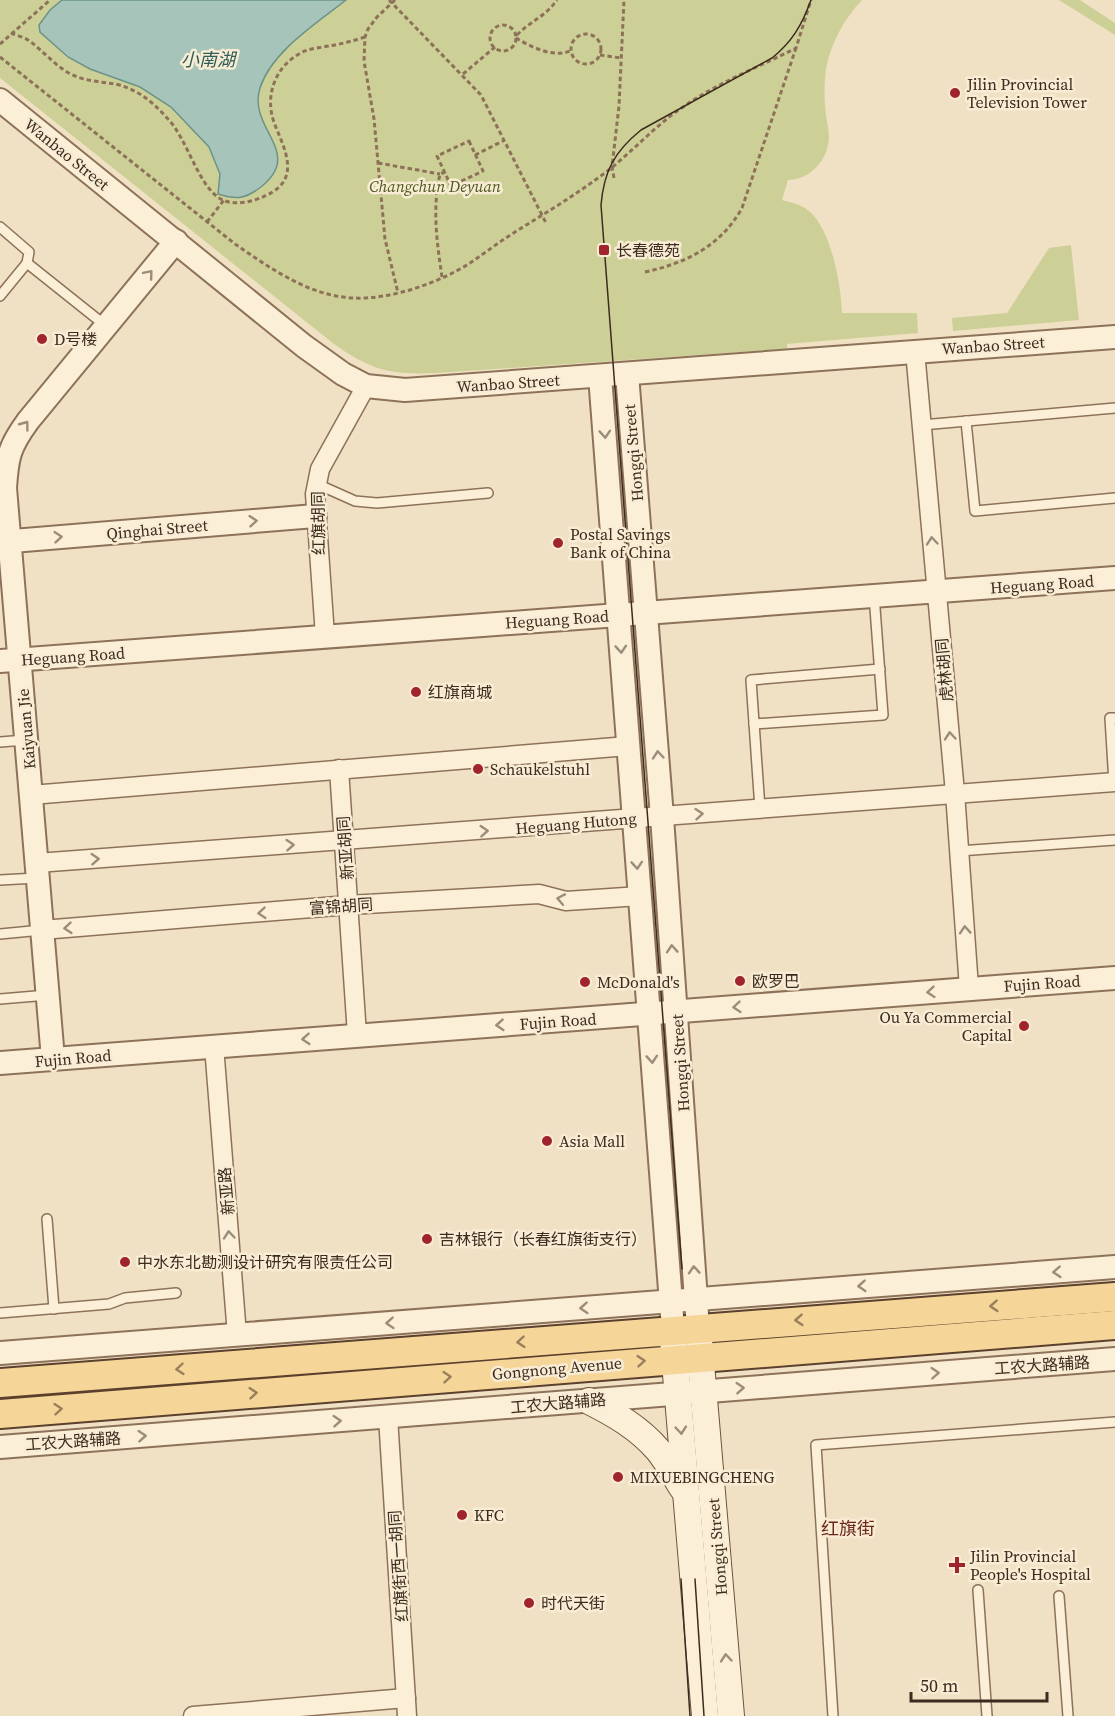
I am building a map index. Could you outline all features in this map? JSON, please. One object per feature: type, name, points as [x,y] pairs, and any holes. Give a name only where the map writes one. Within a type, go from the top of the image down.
[{"type":"main road","name":"Gongnong Avenue","points":[[0,1383],[1115,1297]]},
{"type":"main road","name":"Gongnong Avenue","points":[[0,1414],[1115,1325]]},
{"type":"main road","name":"Hongqi Street","points":[[685,1329],[688,1358],[704,1391],[731,1716]]},
{"type":"main road","name":"Hongqi Street","points":[[688,1358],[677,1393],[705,1716]]},
{"type":"main road","points":[[590,1401],[616,1414],[638,1430],[658,1451],[686,1494]]},
{"type":"street","name":"Wanbao Street","points":[[0,100],[304,346],[343,374],[366,386],[405,390],[1115,336]]},
{"type":"street","name":"Kaiyuan Jie","points":[[54,1059],[28,739],[10,661],[5,542],[7,458],[14,439],[176,241]]},
{"type":"street","name":"虎林胡同","points":[[915,351],[955,793],[969,988]]},
{"type":"street","name":"Hongqi Street","points":[[627,374],[662,816],[696,1299],[685,1329]]},
{"type":"street","name":"Hongqi Street","points":[[600,376],[670,1301],[685,1329]]},
{"type":"street","name":"红旗胡同","points":[[325,636],[315,516],[317,483],[320,470],[366,386]]},
{"type":"street","name":"Qinghai Street","points":[[5,542],[315,516]]},
{"type":"street","name":"Heguang Road","points":[[10,661],[1115,578]]},
{"type":"street","points":[[31,795],[628,746]]},
{"type":"street","name":"新亚胡同","points":[[339,769],[357,1035]]},
{"type":"street","name":"Heguang Hutong","points":[[37,870],[662,816],[1115,782]]},
{"type":"street","name":"富锦胡同","points":[[42,930],[349,905],[539,894],[566,901],[640,896]]},
{"type":"street","name":"Fujin Road","points":[[0,1063],[1115,978]]},
{"type":"street","name":"新亚路","points":[[214,1046],[237,1335]]},
{"type":"street","points":[[0,1353],[1115,1267]]},
{"type":"street","name":"工农大路辅路","points":[[0,1447],[1115,1359]]},
{"type":"street","name":"红旗街西一胡同","points":[[388,1417],[407,1707]]},
{"type":"street","points":[[194,1716],[407,1707]]},
{"type":"lane","points":[[0,227],[29,252],[27,263],[0,296]]},
{"type":"lane","points":[[27,263],[106,326]]},
{"type":"lane","points":[[922,425],[1115,408]]},
{"type":"lane","points":[[966,421],[975,511],[1115,498]]},
{"type":"lane","points":[[317,483],[355,501],[377,503],[488,493]]},
{"type":"lane","points":[[754,724],[883,715],[874,596]]},
{"type":"lane","points":[[760,809],[751,680],[880,669]]},
{"type":"lane","points":[[1115,718],[1110,718],[1115,782]]},
{"type":"lane","points":[[0,742],[28,739]]},
{"type":"lane","points":[[959,851],[1115,840]]},
{"type":"lane","points":[[0,880],[37,870]]},
{"type":"lane","points":[[0,934],[42,930]]},
{"type":"lane","points":[[0,999],[48,995]]},
{"type":"lane","points":[[47,1219],[54,1309]]},
{"type":"lane","points":[[0,1313],[109,1304],[125,1298],[176,1293]]},
{"type":"lane","points":[[833,1716],[816,1445],[1115,1422]]},
{"type":"lane","points":[[978,1590],[987,1716]]},
{"type":"lane","points":[[1059,1596],[1068,1716]]},
{"type":"path","points":[[0,44],[50,0]]},
{"type":"path","points":[[557,0],[542,17],[524,27],[516,37],[513,48],[500,52],[490,42],[494,28],[507,25],[516,37],[540,50],[561,54],[570,51]]},
{"type":"path","points":[[614,178],[612,167],[619,106],[624,0]]},
{"type":"path","points":[[645,272],[664,268],[695,255],[724,234],[734,223],[742,208],[812,0]]},
{"type":"path","points":[[398,293],[385,239],[374,119],[364,61],[365,37],[377,17],[392,1],[481,95],[546,223]]},
{"type":"path","points":[[11,33],[27,40],[58,66],[75,76],[117,85],[140,93],[170,120],[209,188],[219,198],[242,203],[261,198],[274,191],[284,179],[287,171],[288,154],[275,124],[271,104],[273,82],[285,65],[301,52],[365,37]]},
{"type":"path","points":[[587,33],[593,35],[600,44],[600,55],[596,60],[584,64],[578,62],[570,51],[573,40],[587,33]]},
{"type":"path","points":[[463,74],[495,46]]},
{"type":"path","points":[[0,57],[207,222],[261,262],[313,290],[355,299],[398,293],[425,286],[469,264],[612,167],[651,131],[684,106],[796,48]]},
{"type":"path","points":[[600,55],[621,58]]},
{"type":"path","points":[[469,141],[475,155],[483,171],[451,186],[442,173],[437,156],[469,141]]},
{"type":"path","points":[[475,155],[504,141]]},
{"type":"path","points":[[378,163],[442,173]]},
{"type":"path","points":[[442,173],[436,204],[435,225],[442,277]]},
{"type":"path","points":[[207,222],[224,200]]},
{"type":"green space","name":"Changchun Deyuan","points":[[0,0],[862,0],[849,15],[839,32],[828,59],[824,92],[829,138],[825,154],[810,173],[804,177],[788,180],[782,200],[805,208],[822,227],[837,272],[842,313],[917,313],[918,333],[787,344],[787,349],[437,373],[394,372],[371,366],[334,344],[0,78]]},
{"type":"green space","points":[[1059,0],[1080,0],[1115,23],[1115,35]]},
{"type":"green space","points":[[1071,245],[1079,320],[953,331],[952,318],[1007,313],[1049,248]]},
{"type":"water","name":"小南湖","points":[[62,0],[346,0],[309,28],[285,50],[266,75],[260,88],[258,103],[261,116],[277,151],[278,163],[273,174],[261,187],[250,194],[236,198],[218,194],[220,174],[209,147],[171,107],[140,87],[90,69],[68,57],[40,32],[39,25],[50,10]]},
{"type":"tram line","points":[[682,1269],[601,205],[602,193],[612,163],[632,138],[641,130],[772,58],[796,32],[811,0]]},
{"type":"tram line","points":[[681,1579],[690,1716]]},
{"type":"tram line","points":[[695,1579],[704,1716]]},
{"type":"place","name":"Jilin Provincial Television Tower","points":[[955,93]]},
{"type":"place","name":"长春德苑","points":[[604,250]]},
{"type":"place","name":"D号楼","points":[[42,339]]},
{"type":"place","name":"Postal Savings Bank of China","points":[[558,543]]},
{"type":"place","name":"红旗商城","points":[[416,692]]},
{"type":"place","name":"Schaukelstuhl","points":[[478,769]]},
{"type":"place","name":"欧罗巴","points":[[740,981]]},
{"type":"place","name":"McDonald's","points":[[585,982]]},
{"type":"place","name":"Ou Ya Commercial Capital","points":[[1024,1026]]},
{"type":"place","name":"Asia Mall","points":[[547,1141]]},
{"type":"place","name":"吉林银行（长春红旗街支行）","points":[[427,1239]]},
{"type":"place","name":"中水东北勘测设计研究有限责任公司","points":[[125,1262]]},
{"type":"place","name":"MIXUEBINGCHENG","points":[[618,1477]]},
{"type":"place","name":"KFC","points":[[462,1515]]},
{"type":"place","name":"Jilin Provincial People's Hospital","points":[[957,1565]]},
{"type":"place","name":"时代天街","points":[[529,1603]]},
{"type":"district","name":"红旗街","points":[[848,1529]]}]
